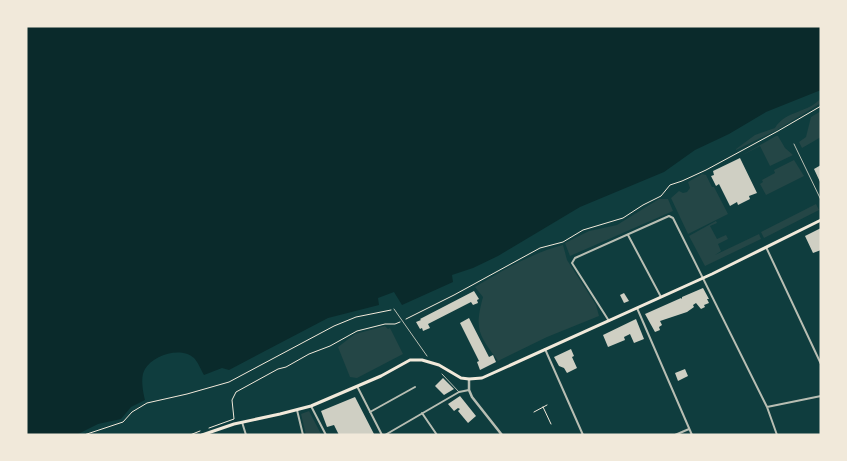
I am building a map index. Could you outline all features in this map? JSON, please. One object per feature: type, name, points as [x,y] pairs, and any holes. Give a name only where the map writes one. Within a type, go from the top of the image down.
[{"type":"main road","points":[[202,435],[233,422],[242,422],[312,406],[381,376],[404,362],[422,360],[442,366],[456,376],[469,379],[482,378],[702,278],[821,220]]},
{"type":"street","points":[[608,321],[572,263],[575,258],[668,216],[673,218],[767,407],[777,435]]},
{"type":"street","points":[[628,234],[661,297]]},
{"type":"street","points":[[766,247],[821,364]]},
{"type":"street","points":[[637,308],[692,435]]},
{"type":"street","points":[[544,349],[583,435]]},
{"type":"street","points":[[469,379],[469,390],[472,397],[502,435]]},
{"type":"street","points":[[357,386],[382,435]]},
{"type":"street","points":[[370,412],[415,387]]},
{"type":"street","points":[[385,435],[459,392],[469,390]]},
{"type":"street","points":[[767,407],[821,396]]},
{"type":"street","points":[[312,406],[326,435]]},
{"type":"street","points":[[297,410],[303,435]]},
{"type":"street","points":[[422,413],[437,435]]},
{"type":"street","points":[[242,422],[246,435]]},
{"type":"street","points":[[675,435],[690,428]]},
{"type":"lane","points":[[794,144],[821,200]]},
{"type":"lane","points":[[394,309],[427,356]]},
{"type":"lane","points":[[442,374],[459,392]]},
{"type":"path","points":[[409,317],[454,295],[540,248],[563,242],[584,230],[623,218],[661,196],[670,185],[706,170],[821,106]]},
{"type":"path","points":[[84,435],[123,422],[132,412],[147,403],[229,382],[334,326],[356,317],[394,309]]},
{"type":"path","points":[[233,422],[232,400],[236,392],[278,369],[286,367],[357,331],[384,324],[395,324]]},
{"type":"path","points":[[534,412],[547,405]]},
{"type":"path","points":[[543,407],[551,424]]},
{"type":"shaded area","points":[[26,26],[821,26],[821,90],[766,112],[729,134],[695,150],[664,172],[580,207],[498,256],[473,268],[452,275],[453,282],[402,305],[394,292],[378,298],[379,305],[328,318],[229,370],[222,368],[204,375],[194,358],[188,354],[175,353],[161,356],[149,364],[143,372],[142,380],[145,400],[131,407],[121,419],[98,424],[76,435],[26,435]]},
{"type":"shaded area","points":[[821,98],[821,103],[777,130],[736,150],[755,135],[775,128],[785,118],[816,103]]},
{"type":"shaded area","points":[[821,111],[821,137],[802,148],[799,142],[806,137],[811,117]]},
{"type":"shaded area","points":[[776,136],[793,155],[770,166],[760,146],[739,157]]},
{"type":"shaded area","points":[[794,160],[804,176],[766,195],[760,184],[763,182],[762,180],[775,173],[774,170]]},
{"type":"shaded area","points":[[702,174],[706,175],[712,187],[714,187],[728,214],[688,234],[671,198],[679,191],[687,192],[690,188],[688,182]]},
{"type":"shaded area","points":[[659,199],[668,199],[673,211],[570,256],[565,243],[589,231],[617,225]]},
{"type":"shaded area","points":[[816,204],[819,210],[764,238],[761,232]]},
{"type":"shaded area","points":[[716,221],[717,223],[710,226],[717,239],[726,235],[728,239],[718,244],[721,251],[715,255],[759,234],[761,239],[705,266],[689,236]]},
{"type":"shaded area","points":[[563,245],[567,260],[596,305],[599,316],[547,337],[498,361],[486,345],[480,332],[479,317],[483,297],[475,287],[529,257]]},
{"type":"shaded area","points":[[385,326],[388,329],[390,328],[403,354],[357,378],[350,377],[338,347],[355,334]]},
{"type":"shaded area","points":[[309,411],[321,435],[306,435],[301,414]]},
{"type":"building","points":[[740,158],[757,193],[749,196],[750,199],[738,205],[737,202],[730,206],[719,184],[716,186],[711,176],[714,175],[713,171]]},
{"type":"building","points":[[821,165],[821,184],[814,169]]},
{"type":"building","points":[[821,228],[821,250],[813,253],[805,236]]},
{"type":"building","points":[[703,288],[709,299],[707,299],[709,303],[704,305],[705,307],[701,309],[696,303],[687,312],[660,321],[662,325],[659,327],[660,330],[655,332],[645,314]]},
{"type":"building","points":[[474,291],[479,299],[477,300],[478,303],[473,305],[471,302],[428,324],[430,328],[423,331],[422,328],[420,329],[416,322],[420,319]]},
{"type":"building","points":[[624,293],[629,301],[624,303],[620,295]]},
{"type":"building","points":[[469,318],[489,357],[493,355],[496,362],[480,370],[477,362],[479,361],[460,323]]},
{"type":"building","points":[[636,319],[644,339],[634,343],[630,334],[624,337],[625,340],[608,347],[603,335]]},
{"type":"building","points":[[571,349],[577,368],[567,373],[564,368],[559,366],[554,357]]},
{"type":"building","points":[[685,369],[688,376],[678,381],[675,373]]},
{"type":"building","points":[[443,378],[454,389],[444,395],[435,386]]},
{"type":"building","points":[[460,396],[476,416],[468,423],[458,411],[460,409],[458,408],[454,411],[448,404]]},
{"type":"building","points":[[355,397],[373,435],[339,435],[334,425],[327,427],[321,411]]}]
